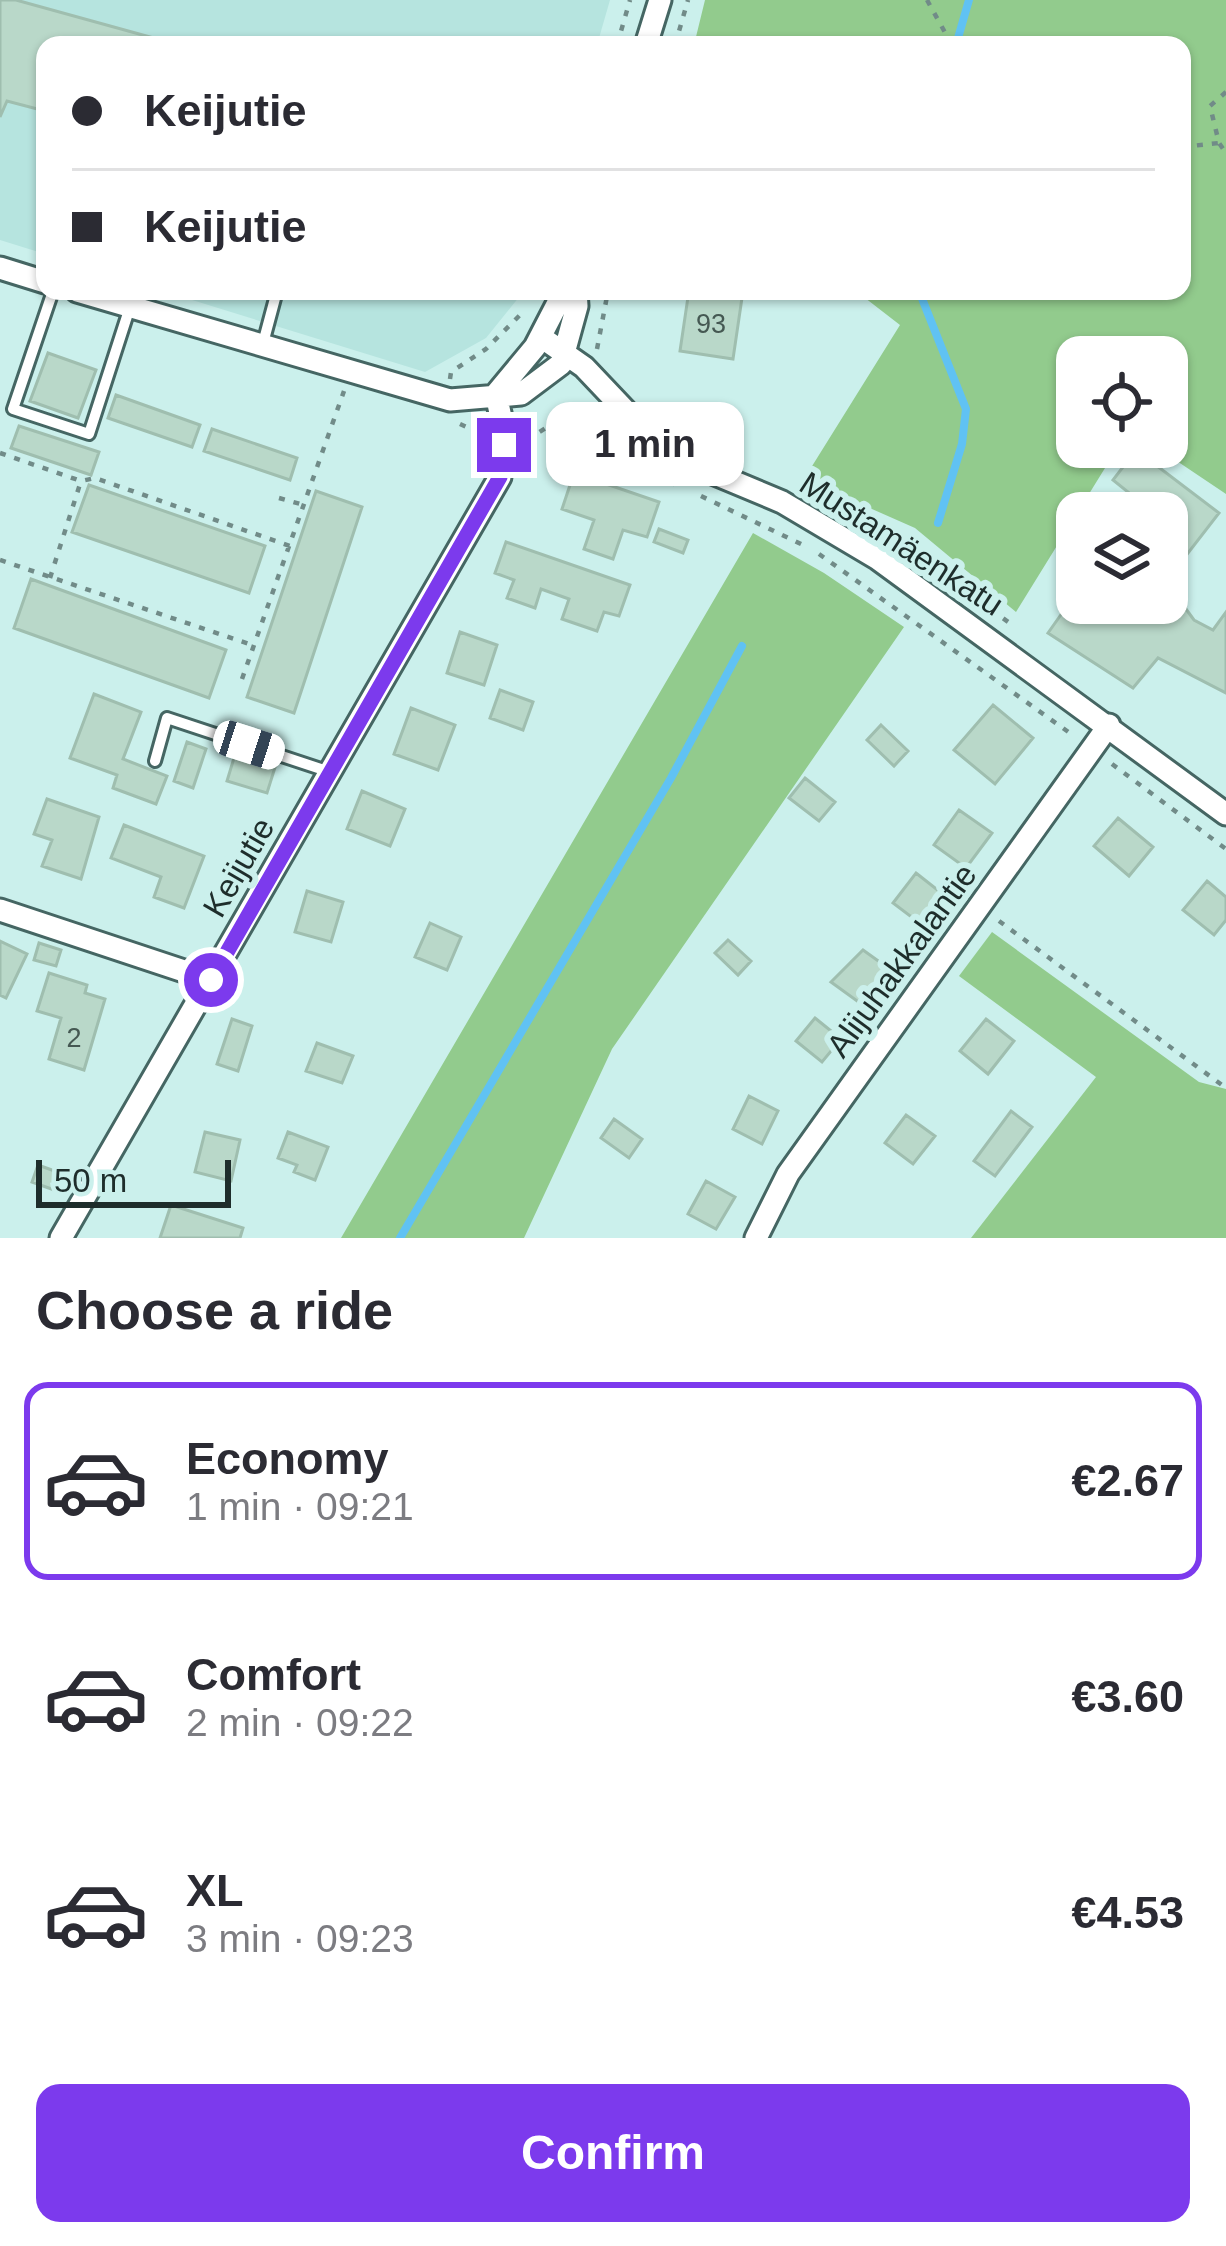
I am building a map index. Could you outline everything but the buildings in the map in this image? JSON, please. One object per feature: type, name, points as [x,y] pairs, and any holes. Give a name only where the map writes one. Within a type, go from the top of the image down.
[{"type":"street","points":[[649,36],[659,0]]},
{"type":"street","points":[[0,268],[36,278]]},
{"type":"street","points":[[106,300],[450,400],[521,394],[561,364],[577,300]]},
{"type":"street","points":[[496,394],[541,337],[560,300]]},
{"type":"street","name":"Mustamäenkatu","points":[[541,337],[566,353],[657,444],[684,461],[782,502],[878,560],[1226,814]]},
{"type":"street","name":"Keijutie","points":[[61,1238],[500,477],[504,445],[496,394]]},
{"type":"street","name":"Alijuhakkalantie","points":[[756,1238],[788,1174],[1109,725]]},
{"type":"street","points":[[0,910],[211,980]]},
{"type":"lane","points":[[50,300],[13,409],[88,434],[130,307]]},
{"type":"lane","points":[[262,346],[275,300]]},
{"type":"lane","points":[[155,760],[167,718],[330,772]]},
{"type":"path","points":[[620,36],[630,0]]},
{"type":"path","points":[[678,36],[688,0]]},
{"type":"path","points":[[927,0],[947,36]]},
{"type":"path","points":[[1226,92],[1210,106],[1226,153]]},
{"type":"path","points":[[1191,146],[1219,143]]},
{"type":"path","points":[[450,400],[451,372],[486,349],[528,306]]},
{"type":"path","points":[[242,679],[344,391]]},
{"type":"path","points":[[547,431],[596,458],[683,488],[812,550],[1226,849]]},
{"type":"path","points":[[0,455],[81,481],[95,478],[290,547]]},
{"type":"path","points":[[50,578],[81,481]]},
{"type":"path","points":[[279,498],[304,505]]},
{"type":"path","points":[[0,560],[255,646]]},
{"type":"path","points":[[980,907],[1226,1088]]},
{"type":"shaded area","points":[[0,0],[610,0],[600,36],[36,36],[36,251],[0,240]]},
{"type":"shaded area","points":[[192,300],[517,300],[486,338],[425,372]]},
{"type":"green space","points":[[705,0],[1226,0],[1226,494],[1187,468],[1188,336],[1056,336],[1056,468],[1105,468],[1090,492],[1056,492],[1056,547],[1016,612],[915,528],[804,479],[900,325],[868,300],[1191,300],[1191,36],[696,36]]},
{"type":"green space","points":[[753,533],[904,627],[612,1049],[524,1238],[341,1238]]},
{"type":"green space","points":[[992,932],[1199,1082],[1226,1089],[1226,1238],[971,1238],[1096,1077],[959,976]]},
{"type":"waterway","points":[[959,36],[969,0]]},
{"type":"waterway","points":[[923,300],[966,409],[962,444],[938,523]]},
{"type":"waterway","points":[[400,1238],[671,778],[742,646]]},
{"type":"route","points":[[211,980],[500,477],[504,445]]}]
